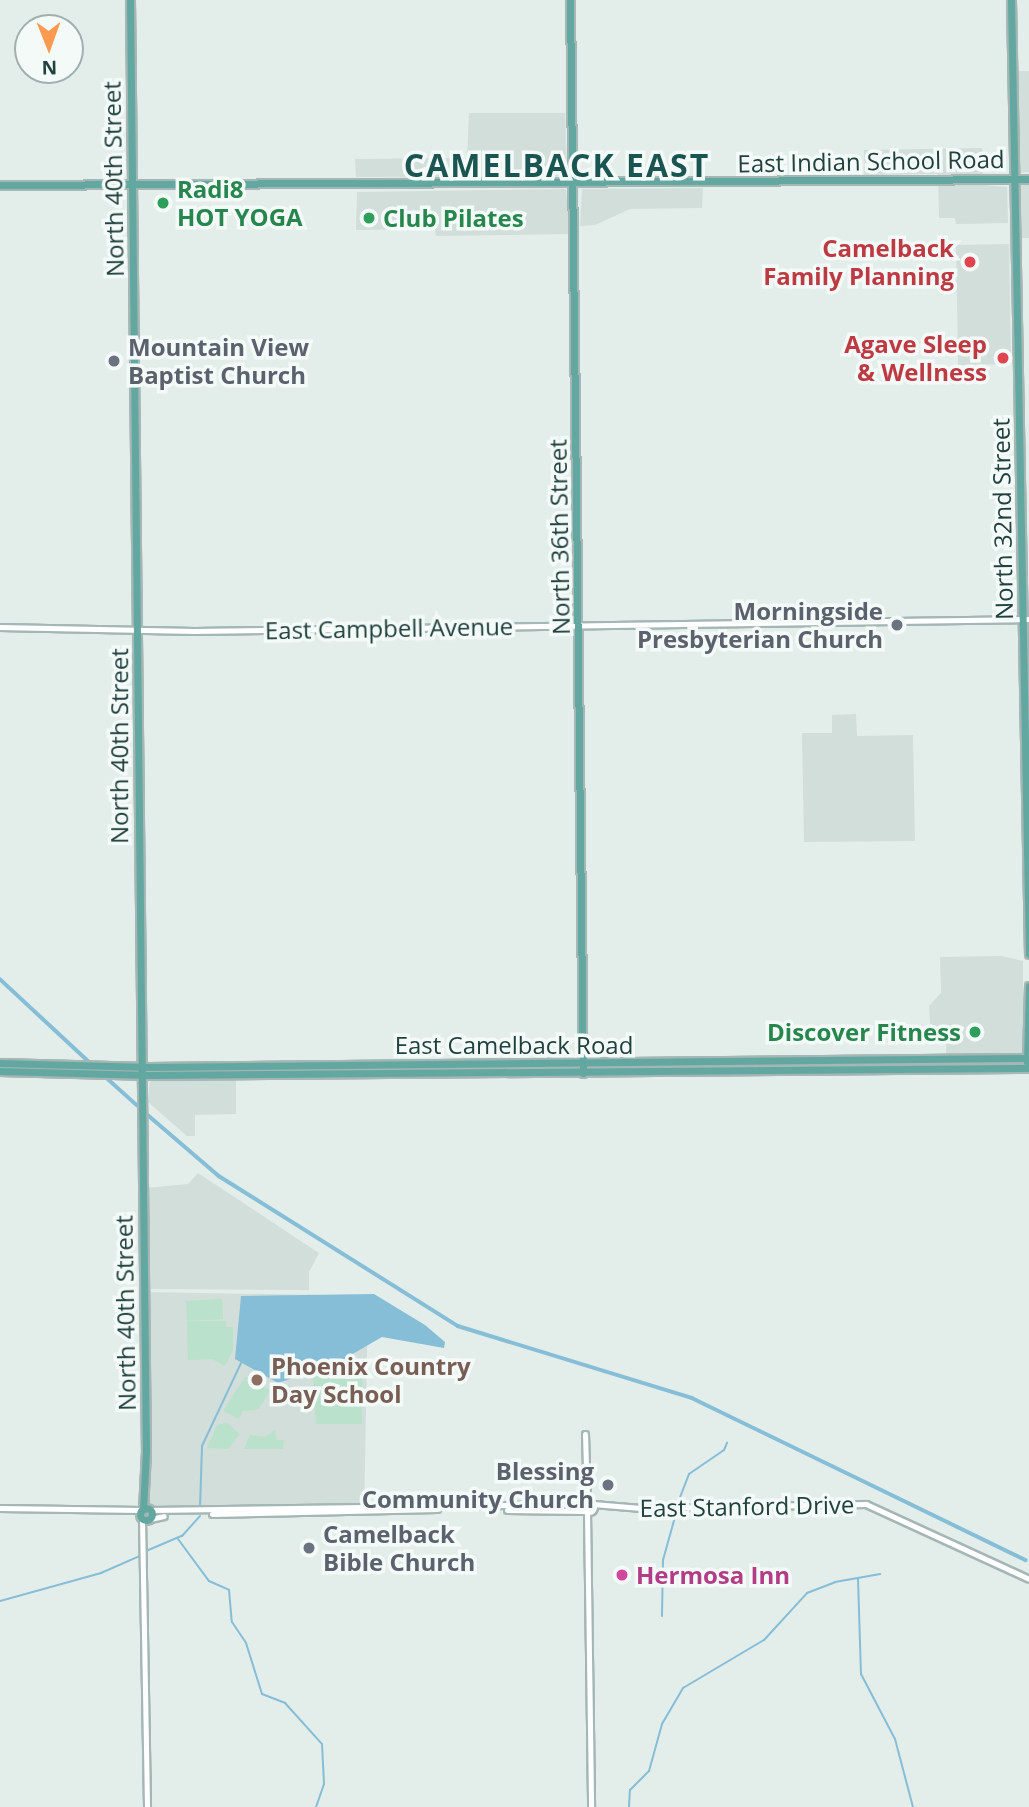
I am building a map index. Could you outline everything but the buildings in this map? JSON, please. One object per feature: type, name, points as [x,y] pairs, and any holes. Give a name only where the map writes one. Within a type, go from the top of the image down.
[{"type":"main road","name":"North 40th Street","points":[[130,0],[146,1514]]},
{"type":"main road","name":"North 36th Street","points":[[570,0],[583,1069]]},
{"type":"main road","name":"North 32nd Street","points":[[1011,0],[1026,619],[1029,954]]},
{"type":"main road","name":"East Indian School Road","points":[[0,185],[133,187],[1029,179]]},
{"type":"main road","points":[[1028,1068],[1026,1031],[1029,986]]},
{"type":"main road","points":[[1002,1058],[1019,1051],[1026,1031]]},
{"type":"main road","points":[[984,1068],[985,1058]]},
{"type":"main road","name":"East Camelback Road","points":[[695,1068],[886,1060],[1028,1058]]},
{"type":"main road","points":[[886,1060],[886,1069]]},
{"type":"main road","name":"East Camelback Road","points":[[0,1063],[86,1066],[110,1075],[141,1071]]},
{"type":"main road","name":"East Camelback Road","points":[[0,1071],[1028,1068]]},
{"type":"street","name":"East Campbell Avenue","points":[[0,627],[137,631],[1026,619]]},
{"type":"street","points":[[585,1434],[589,1506],[591,1807]]},
{"type":"street","name":"East Stanford Drive","points":[[0,1508],[247,1516],[589,1506],[866,1504],[1029,1579]]},
{"type":"street","name":"North 40th Street","points":[[146,1514],[147,1807]]},
{"type":"shaded area","points":[[1017,71],[1029,71],[1029,172],[1019,173]]},
{"type":"shaded area","points":[[469,113],[565,113],[567,171],[563,176],[536,178],[356,177],[355,159],[467,158]]},
{"type":"shaded area","points":[[982,148],[983,185],[1007,187],[1008,223],[956,224],[955,218],[939,218],[938,174],[864,175],[864,150]]},
{"type":"shaded area","points":[[1029,183],[1029,238],[1020,238],[1019,190],[1022,184]]},
{"type":"shaded area","points":[[703,188],[702,208],[630,209],[595,225],[580,226],[582,189]]},
{"type":"shaded area","points":[[566,189],[570,234],[436,236],[435,229],[356,230],[357,192]]},
{"type":"shaded area","points":[[1009,244],[1011,364],[958,365],[956,245]]},
{"type":"shaded area","points":[[856,714],[857,736],[913,735],[915,841],[804,842],[802,733],[832,733],[832,715]]},
{"type":"shaded area","points":[[1001,956],[1023,961],[1023,1055],[946,1054],[946,1037],[931,1037],[929,1006],[941,993],[940,957]]},
{"type":"shaded area","points":[[236,1078],[236,1114],[195,1115],[195,1136],[187,1136],[148,1102],[150,1079]]},
{"type":"shaded area","points":[[198,1173],[319,1253],[309,1272],[309,1290],[147,1289],[146,1188],[188,1184]]},
{"type":"shaded area","name":"Phoenix Country Day School","points":[[147,1292],[368,1296],[364,1512],[143,1508]]},
{"type":"green space","points":[[222,1299],[223,1319],[187,1321],[186,1301]]},
{"type":"green space","points":[[187,1321],[226,1321],[226,1327],[233,1327],[233,1350],[225,1366],[212,1359],[188,1360]]},
{"type":"green space","points":[[349,1371],[362,1379],[362,1424],[316,1424],[313,1374]]},
{"type":"green space","points":[[245,1377],[270,1390],[259,1409],[243,1411],[239,1419],[223,1411]]},
{"type":"green space","points":[[227,1423],[240,1434],[228,1449],[207,1448],[217,1425]]},
{"type":"green space","points":[[275,1430],[276,1440],[284,1440],[283,1449],[244,1449],[250,1435],[265,1437]]},
{"type":"water","points":[[374,1294],[425,1325],[445,1342],[444,1348],[382,1337],[337,1363],[278,1383],[235,1359],[241,1296]]},
{"type":"waterway","points":[[0,979],[101,1073]]},
{"type":"waterway","points":[[108,1079],[137,1105]]},
{"type":"waterway","points":[[148,1115],[219,1176],[458,1326],[692,1398],[1026,1560]]},
{"type":"waterway","points":[[200,1507],[202,1446],[242,1361]]},
{"type":"waterway","points":[[679,1500],[689,1474],[724,1450],[727,1443]]},
{"type":"waterway","points":[[662,1616],[663,1560],[677,1510]]},
{"type":"waterway","points":[[146,1551],[182,1536],[200,1516]]},
{"type":"waterway","points":[[178,1539],[209,1581],[229,1590],[232,1622],[246,1643],[262,1694],[285,1703],[322,1744],[324,1784],[316,1807]]},
{"type":"waterway","points":[[0,1601],[101,1573],[142,1555]]},
{"type":"waterway","points":[[629,1807],[630,1790],[649,1771],[662,1724],[683,1688],[764,1640],[807,1593],[835,1582],[880,1574]]},
{"type":"waterway","points":[[858,1579],[861,1674],[895,1739],[913,1807]]},
{"type":"place","name":"Radi8 HOT YOGA","points":[[163,203]]},
{"type":"place","name":"Club Pilates","points":[[369,218]]},
{"type":"place","name":"Camelback Family Planning","points":[[970,262]]},
{"type":"place","name":"Agave Sleep & Wellness","points":[[1003,358]]},
{"type":"place","name":"Mountain View Baptist Church","points":[[114,361]]},
{"type":"place","name":"Morningside Presbyterian Church","points":[[897,625]]},
{"type":"place","name":"Discover Fitness","points":[[975,1032]]},
{"type":"place","name":"Phoenix Country Day School","points":[[257,1380]]},
{"type":"place","name":"Blessing Community Church","points":[[608,1485]]},
{"type":"place","name":"Camelback Bible Church","points":[[309,1548]]},
{"type":"place","name":"Hermosa Inn","points":[[622,1575]]},
{"type":"district","name":"CAMELBACK EAST","points":[[557,165]]}]
